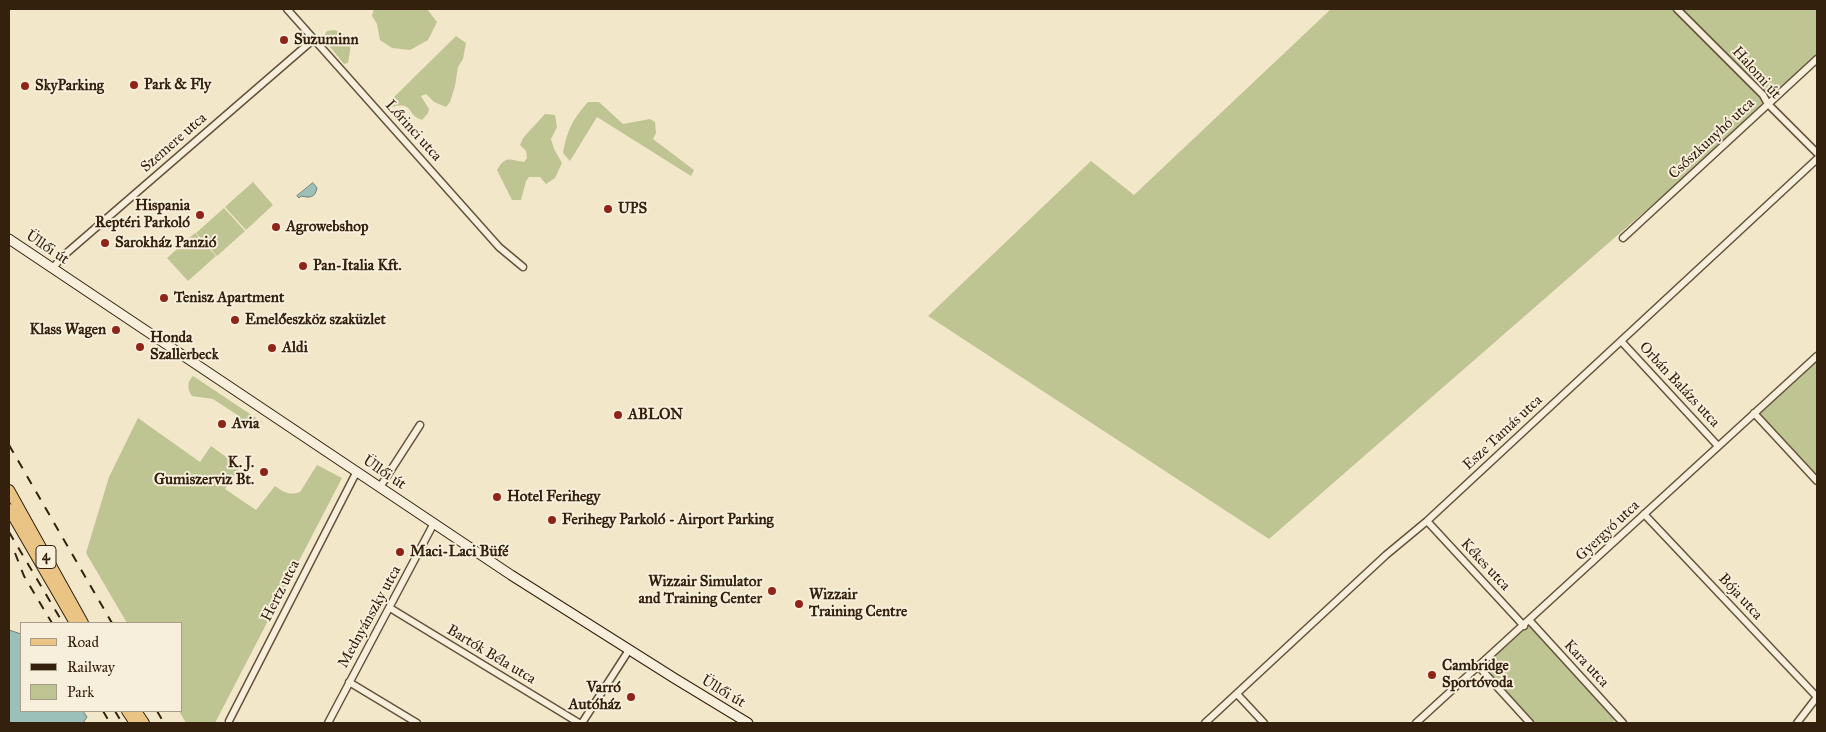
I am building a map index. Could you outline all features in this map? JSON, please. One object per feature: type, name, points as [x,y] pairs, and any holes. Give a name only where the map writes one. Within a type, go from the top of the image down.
[{"type":"main road","name":"Üllői út","points":[[9,239],[434,523],[629,650],[748,723]]},
{"type":"main road","name":"4","points":[[9,490],[82,622]]},
{"type":"main road","name":"4","points":[[9,509],[74,622]]},
{"type":"main road","points":[[128,712],[135,723]]},
{"type":"main road","points":[[137,712],[144,723]]},
{"type":"street","name":"Lőrinci utca","points":[[287,9],[493,240],[524,267]]},
{"type":"street","name":"Halomi út","points":[[1677,9],[1763,95],[1768,104],[1817,153]]},
{"type":"street","name":"Szemere utca","points":[[53,268],[62,257],[132,195],[314,39]]},
{"type":"street","name":"Csőszkunyhó utca","points":[[1623,238],[1817,59]]},
{"type":"street","name":"Esze Tamás utca","points":[[1205,723],[1386,555],[1427,521],[1817,160]]},
{"type":"street","name":"Orbán Balázs utca","points":[[1621,341],[1718,446]]},
{"type":"street","name":"Gyergyó utca","points":[[1416,723],[1530,621],[1817,356]]},
{"type":"street","points":[[1754,413],[1817,481]]},
{"type":"street","points":[[380,486],[420,425]]},
{"type":"street","name":"Hertz utca","points":[[229,722],[357,471]]},
{"type":"street","name":"Bója utca","points":[[1644,514],[1817,697]]},
{"type":"street","name":"Kékes utca","points":[[1427,521],[1524,626]]},
{"type":"street","name":"Mednyánszky utca","points":[[328,723],[434,523]]},
{"type":"street","name":"Bartók Béla utca","points":[[390,608],[581,723]]},
{"type":"street","name":"Kara utca","points":[[1530,621],[1623,723]]},
{"type":"street","points":[[581,723],[629,650]]},
{"type":"street","points":[[1479,667],[1530,723]]},
{"type":"street","points":[[349,682],[417,723]]},
{"type":"street","points":[[1237,694],[1264,723]]},
{"type":"street","points":[[1797,723],[1815,706],[1817,697]]},
{"type":"street","points":[[1612,723],[1618,717]]},
{"type":"green space","points":[[374,9],[427,9],[437,22],[428,40],[410,50],[392,48],[380,40],[377,24],[372,16]]},
{"type":"green space","points":[[1331,9],[1817,9],[1817,59],[1768,104],[1269,539],[928,316],[1091,161],[1134,195]]},
{"type":"green space","points":[[334,30],[345,36],[350,43],[348,63],[344,64],[326,42],[325,34],[327,31]]},
{"type":"green space","points":[[456,36],[466,43],[450,102],[446,107],[434,102],[426,94],[421,96],[429,109],[422,120],[417,118],[407,107],[392,107],[387,104]]},
{"type":"green space","points":[[588,102],[599,102],[623,124],[650,119],[655,122],[656,133],[653,139],[694,170],[691,176],[597,117],[570,161],[563,153],[566,138],[578,114]]},
{"type":"green space","points":[[545,114],[555,115],[557,127],[551,139],[562,163],[555,178],[546,184],[540,177],[529,177],[526,181],[521,200],[512,200],[497,170],[506,160],[524,162],[527,158],[526,151],[520,145],[523,138]]},
{"type":"green space","points":[[253,182],[273,205],[246,230],[225,207]]},
{"type":"green space","points":[[224,208],[245,231],[217,256],[196,233]]},
{"type":"green space","points":[[195,233],[216,256],[188,281],[167,258]]},
{"type":"green space","points":[[1817,356],[1817,481],[1754,413]]},
{"type":"green space","points":[[193,376],[262,422],[254,428],[243,426],[238,421],[239,416],[213,399],[192,396],[188,386]]},
{"type":"green space","points":[[138,418],[200,462],[211,446],[240,467],[225,489],[256,510],[275,486],[287,493],[300,492],[317,465],[342,478],[215,723],[186,723],[180,712],[182,712],[182,622],[126,622],[86,553],[109,477]]},
{"type":"green space","points":[[1530,621],[1618,717],[1612,723],[1530,723],[1479,667]]},
{"type":"water","points":[[313,183],[317,188],[313,195],[309,197],[301,196],[299,198],[297,196]]},
{"type":"water","points":[[9,630],[20,634],[20,712],[84,712],[87,717],[83,723],[9,723]]},
{"type":"railway","points":[[9,445],[111,622]]},
{"type":"railway","points":[[9,532],[62,622]]},
{"type":"railway","points":[[15,553],[24,576],[51,622]]},
{"type":"railway","points":[[104,712],[110,723]]},
{"type":"railway","points":[[116,712],[122,723]]},
{"type":"railway","points":[[158,712],[164,723]]},
{"type":"place","name":"Suzuminn","points":[[284,40]]},
{"type":"place","name":"Park & Fly","points":[[134,85]]},
{"type":"place","name":"SkyParking","points":[[25,86]]},
{"type":"place","name":"UPS","points":[[608,209]]},
{"type":"place","name":"Hispania Reptéri Parkoló","points":[[200,215]]},
{"type":"place","name":"Agrowebshop","points":[[276,227]]},
{"type":"place","name":"Sarokház Panzió","points":[[105,243]]},
{"type":"place","name":"Pan-Italia Kft.","points":[[303,266]]},
{"type":"place","name":"Tenisz Apartment","points":[[164,298]]},
{"type":"place","name":"Emelőeszköz szaküzlet","points":[[235,320]]},
{"type":"place","name":"Klass Wagen","points":[[116,330]]},
{"type":"place","name":"Honda Szallerbeck","points":[[140,347]]},
{"type":"place","name":"Aldi","points":[[272,348]]},
{"type":"place","name":"ABLON","points":[[618,415]]},
{"type":"place","name":"Avia","points":[[222,424]]},
{"type":"place","name":"K. J. Gumiszerviz Bt.","points":[[264,472]]},
{"type":"place","name":"Hotel Ferihegy","points":[[497,497]]},
{"type":"place","name":"Ferihegy Parkoló - Airport Parking","points":[[552,520]]},
{"type":"place","name":"Maci-Laci Büfé","points":[[400,552]]},
{"type":"place","name":"Wizzair Simulator and Training Center","points":[[772,591]]},
{"type":"place","name":"Wizzair Training Centre","points":[[799,604]]},
{"type":"place","name":"Cambridge Sportóvoda","points":[[1432,675]]},
{"type":"place","name":"Varró Autóház","points":[[631,697]]}]
